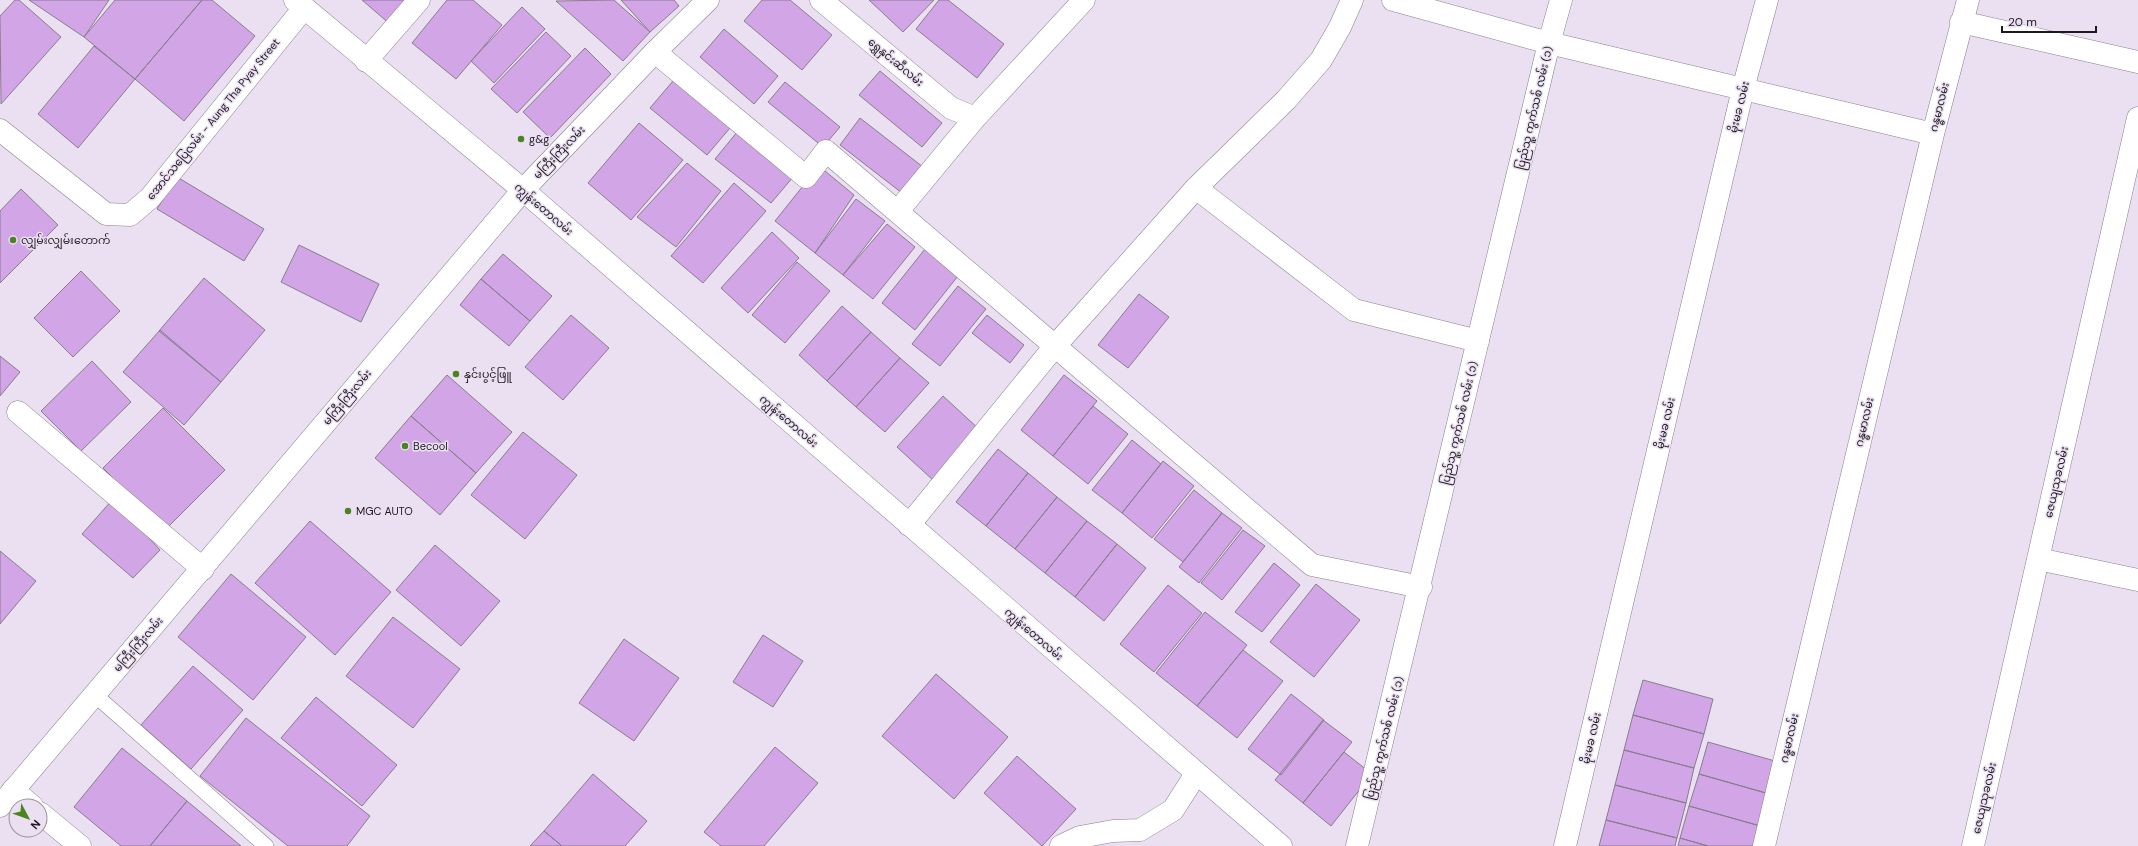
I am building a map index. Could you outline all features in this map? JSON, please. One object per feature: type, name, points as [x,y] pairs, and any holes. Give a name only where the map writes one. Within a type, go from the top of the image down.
[{"type":"street","points":[[366,61],[419,0]]},
{"type":"street","name":"မကြီးကြီးလမ်း","points":[[6,798],[203,569],[522,190],[655,52],[708,0]]},
{"type":"street","name":"ရွှေနှင်းဆီလမ်း","points":[[821,0],[950,108],[975,118]]},
{"type":"street","points":[[898,211],[975,118],[1084,0]]},
{"type":"street","points":[[909,525],[1055,346],[1196,188],[1286,100],[1322,60],[1340,27],[1352,0]]},
{"type":"street","points":[[1392,0],[1549,43],[1932,134]]},
{"type":"street","name":"ပြည်သူ့ ကွက်သစ် လမ်း (၁)","points":[[1357,846],[1421,587],[1549,43],[1562,0]]},
{"type":"street","name":"မိုးမခ လမ်း","points":[[1566,846],[1743,89],[1767,0]]},
{"type":"street","name":"ဂန္ဓမာလမ်း","points":[[1764,846],[1932,134],[1968,0]]},
{"type":"street","name":"ကျွန်းတောလမ်း","points":[[299,4],[522,190],[1281,846]]},
{"type":"street","name":"အောင်သပြေလမ်း - Aung Tha Pyay Street","points":[[0,130],[106,214],[130,215],[150,198],[299,4]]},
{"type":"street","points":[[1961,22],[2138,62]]},
{"type":"street","points":[[655,52],[806,177],[826,151],[1312,565],[1421,587]]},
{"type":"street","name":"ဇေယျသုခလမ်း","points":[[1973,846],[2138,118]]},
{"type":"street","points":[[1196,188],[1354,310],[1478,341]]},
{"type":"street","points":[[18,412],[203,569]]},
{"type":"street","points":[[2038,559],[2138,580]]},
{"type":"street","points":[[1062,846],[1080,837],[1113,831],[1140,830],[1173,810],[1196,774]]},
{"type":"street","points":[[48,820],[80,846]]},
{"type":"lane","points":[[94,694],[266,846]]},
{"type":"building","points":[[15,0],[19,0],[61,37],[1,104],[0,16]]},
{"type":"building","points":[[29,0],[109,0],[84,37]]},
{"type":"building","points":[[115,0],[202,0],[135,79],[84,37]]},
{"type":"building","points":[[202,0],[212,0],[255,36],[184,121],[135,79]]},
{"type":"building","points":[[362,0],[413,0],[391,25]]},
{"type":"building","points":[[447,0],[473,0],[502,25],[456,79],[412,43]]},
{"type":"building","points":[[614,0],[650,32],[623,61],[556,1]]},
{"type":"building","points":[[621,0],[674,0],[679,6],[650,32]]},
{"type":"building","points":[[762,0],[790,0],[832,35],[802,70],[744,21]]},
{"type":"building","points":[[869,0],[934,0],[903,32]]},
{"type":"building","points":[[939,0],[948,0],[1004,44],[977,78],[916,29]]},
{"type":"building","points":[[522,7],[545,29],[494,83],[471,61]]},
{"type":"building","points":[[724,29],[778,76],[754,104],[700,57]]},
{"type":"building","points":[[546,32],[571,56],[517,113],[491,89]]},
{"type":"building","points":[[94,46],[135,79],[78,148],[38,114]]},
{"type":"building","points":[[585,48],[611,74],[550,138],[523,112]]},
{"type":"building","points":[[880,71],[942,123],[922,147],[859,95]]},
{"type":"building","points":[[673,81],[730,128],[707,155],[650,108]]},
{"type":"building","points":[[785,82],[840,127],[823,147],[768,102]]},
{"type":"building","points":[[860,118],[923,167],[902,193],[840,145]]},
{"type":"building","points":[[639,123],[683,160],[631,220],[588,183]]},
{"type":"building","points":[[738,131],[794,176],[771,203],[715,159]]},
{"type":"building","points":[[687,163],[721,191],[676,247],[637,217]]},
{"type":"building","points":[[819,166],[854,195],[815,253],[775,221]]},
{"type":"building","points":[[177,177],[264,229],[244,261],[157,209]]},
{"type":"building","points":[[734,183],[766,211],[703,283],[671,256]]},
{"type":"building","points":[[21,189],[58,225],[0,283],[0,211]]},
{"type":"building","points":[[856,199],[885,221],[843,275],[815,253]]},
{"type":"building","points":[[887,224],[915,247],[873,299],[843,275]]},
{"type":"building","points":[[772,232],[799,258],[748,313],[721,288]]},
{"type":"building","points":[[299,245],[379,284],[361,322],[281,282]]},
{"type":"building","points":[[925,249],[958,276],[915,330],[882,303]]},
{"type":"building","points":[[503,254],[552,296],[530,321],[481,279]]},
{"type":"building","points":[[797,262],[830,291],[785,343],[752,315]]},
{"type":"building","points":[[81,271],[120,311],[73,357],[34,318]]},
{"type":"building","points":[[204,278],[265,330],[221,382],[159,331]]},
{"type":"building","points":[[481,279],[530,321],[509,346],[460,305]]},
{"type":"building","points":[[958,286],[986,309],[940,366],[912,344]]},
{"type":"building","points":[[1139,294],[1169,317],[1128,368],[1098,345]]},
{"type":"building","points":[[842,306],[871,332],[827,381],[799,355]]},
{"type":"building","points":[[571,315],[609,348],[563,400],[525,367]]},
{"type":"building","points":[[987,315],[1024,345],[1010,363],[972,333]]},
{"type":"building","points":[[160,330],[221,382],[184,425],[123,372]]},
{"type":"building","points":[[871,332],[900,358],[856,407],[827,381]]},
{"type":"building","points":[[0,356],[20,372],[0,396]]},
{"type":"building","points":[[900,358],[929,383],[885,432],[856,407]]},
{"type":"building","points":[[92,361],[131,402],[81,451],[41,411]]},
{"type":"building","points":[[447,375],[512,432],[476,473],[411,416]]},
{"type":"building","points":[[1064,375],[1097,401],[1053,456],[1021,430]]},
{"type":"building","points":[[943,396],[980,430],[934,481],[897,447]]},
{"type":"building","points":[[1093,406],[1128,434],[1088,484],[1053,456]]},
{"type":"building","points":[[163,408],[225,470],[165,530],[103,468]]},
{"type":"building","points":[[411,416],[476,473],[440,515],[375,458]]},
{"type":"building","points":[[523,432],[577,475],[525,539],[471,495]]},
{"type":"building","points":[[1132,440],[1161,464],[1122,513],[1092,490]]},
{"type":"building","points":[[998,449],[1028,473],[986,526],[956,502]]},
{"type":"building","points":[[1163,461],[1194,486],[1152,538],[1122,513]]},
{"type":"building","points":[[1028,473],[1057,497],[1015,549],[986,526]]},
{"type":"building","points":[[1194,490],[1222,513],[1183,562],[1154,539]]},
{"type":"building","points":[[1057,497],[1087,521],[1045,573],[1015,549]]},
{"type":"building","points":[[113,499],[160,550],[133,578],[82,534]]},
{"type":"building","points":[[1222,513],[1242,528],[1199,583],[1179,567]]},
{"type":"building","points":[[310,521],[391,592],[335,655],[255,583]]},
{"type":"building","points":[[1087,521],[1117,544],[1075,597],[1045,573]]},
{"type":"building","points":[[1243,530],[1265,546],[1222,600],[1201,583]]},
{"type":"building","points":[[1117,544],[1146,568],[1104,621],[1075,597]]},
{"type":"building","points":[[435,545],[500,601],[461,646],[396,590]]},
{"type":"building","points":[[0,551],[36,581],[0,624]]},
{"type":"building","points":[[1274,563],[1300,585],[1262,632],[1235,612]]},
{"type":"building","points":[[231,574],[306,637],[253,700],[178,637]]},
{"type":"building","points":[[1316,584],[1360,620],[1314,677],[1270,642]]},
{"type":"building","points":[[1168,585],[1202,613],[1154,672],[1120,644]]},
{"type":"building","points":[[1205,612],[1247,645],[1197,706],[1156,673]]},
{"type":"building","points":[[393,617],[460,669],[413,728],[346,676]]},
{"type":"building","points":[[763,635],[803,661],[773,707],[733,682]]},
{"type":"building","points":[[624,639],[679,678],[634,741],[579,703]]},
{"type":"building","points":[[1243,650],[1283,681],[1237,738],[1197,706]]},
{"type":"building","points":[[193,666],[243,710],[191,769],[141,725]]},
{"type":"building","points":[[936,674],[1008,737],[954,799],[882,736]]},
{"type":"building","points":[[1643,680],[1713,699],[1704,734],[1633,715]]},
{"type":"building","points":[[1291,694],[1324,720],[1281,775],[1248,749]]},
{"type":"building","points":[[316,697],[397,765],[362,806],[281,738]]},
{"type":"building","points":[[1633,715],[1704,734],[1694,768],[1624,750]]},
{"type":"building","points":[[246,718],[370,816],[347,846],[288,846],[200,776]]},
{"type":"building","points":[[1323,720],[1352,742],[1303,803],[1275,780]]},
{"type":"building","points":[[1708,742],[1782,763],[1773,795],[1699,774]]},
{"type":"building","points":[[775,747],[818,783],[764,846],[721,846],[704,832]]},
{"type":"building","points":[[122,748],[187,801],[150,846],[121,846],[74,807]]},
{"type":"building","points":[[1624,750],[1694,768],[1686,803],[1615,785]]},
{"type":"building","points":[[1344,752],[1372,774],[1331,826],[1303,803]]},
{"type":"building","points":[[1017,756],[1076,809],[1042,846],[984,793]]},
{"type":"building","points":[[593,774],[647,821],[625,846],[562,846],[544,831]]},
{"type":"building","points":[[1699,774],[1773,795],[1764,827],[1689,806]]},
{"type":"building","points":[[1615,785],[1686,803],[1677,838],[1606,820]]},
{"type":"building","points":[[187,801],[241,846],[150,846]]},
{"type":"building","points":[[1689,806],[1764,827],[1759,846],[1708,846],[1680,838]]},
{"type":"building","points":[[1606,820],[1677,838],[1675,846],[1599,846]]},
{"type":"building","points":[[544,831],[562,846],[530,846]]},
{"type":"building","points":[[1680,838],[1708,846],[1678,846]]},
{"type":"place","name":"g&g","points":[[521,139]]},
{"type":"place","name":"လျှမ်းလျှမ်းတောက်","points":[[13,240]]},
{"type":"place","name":"နှင်းပွင့်ဖြူ","points":[[456,374]]},
{"type":"place","name":"Becool","points":[[405,446]]},
{"type":"place","name":"MGC AUTO","points":[[348,511]]}]
